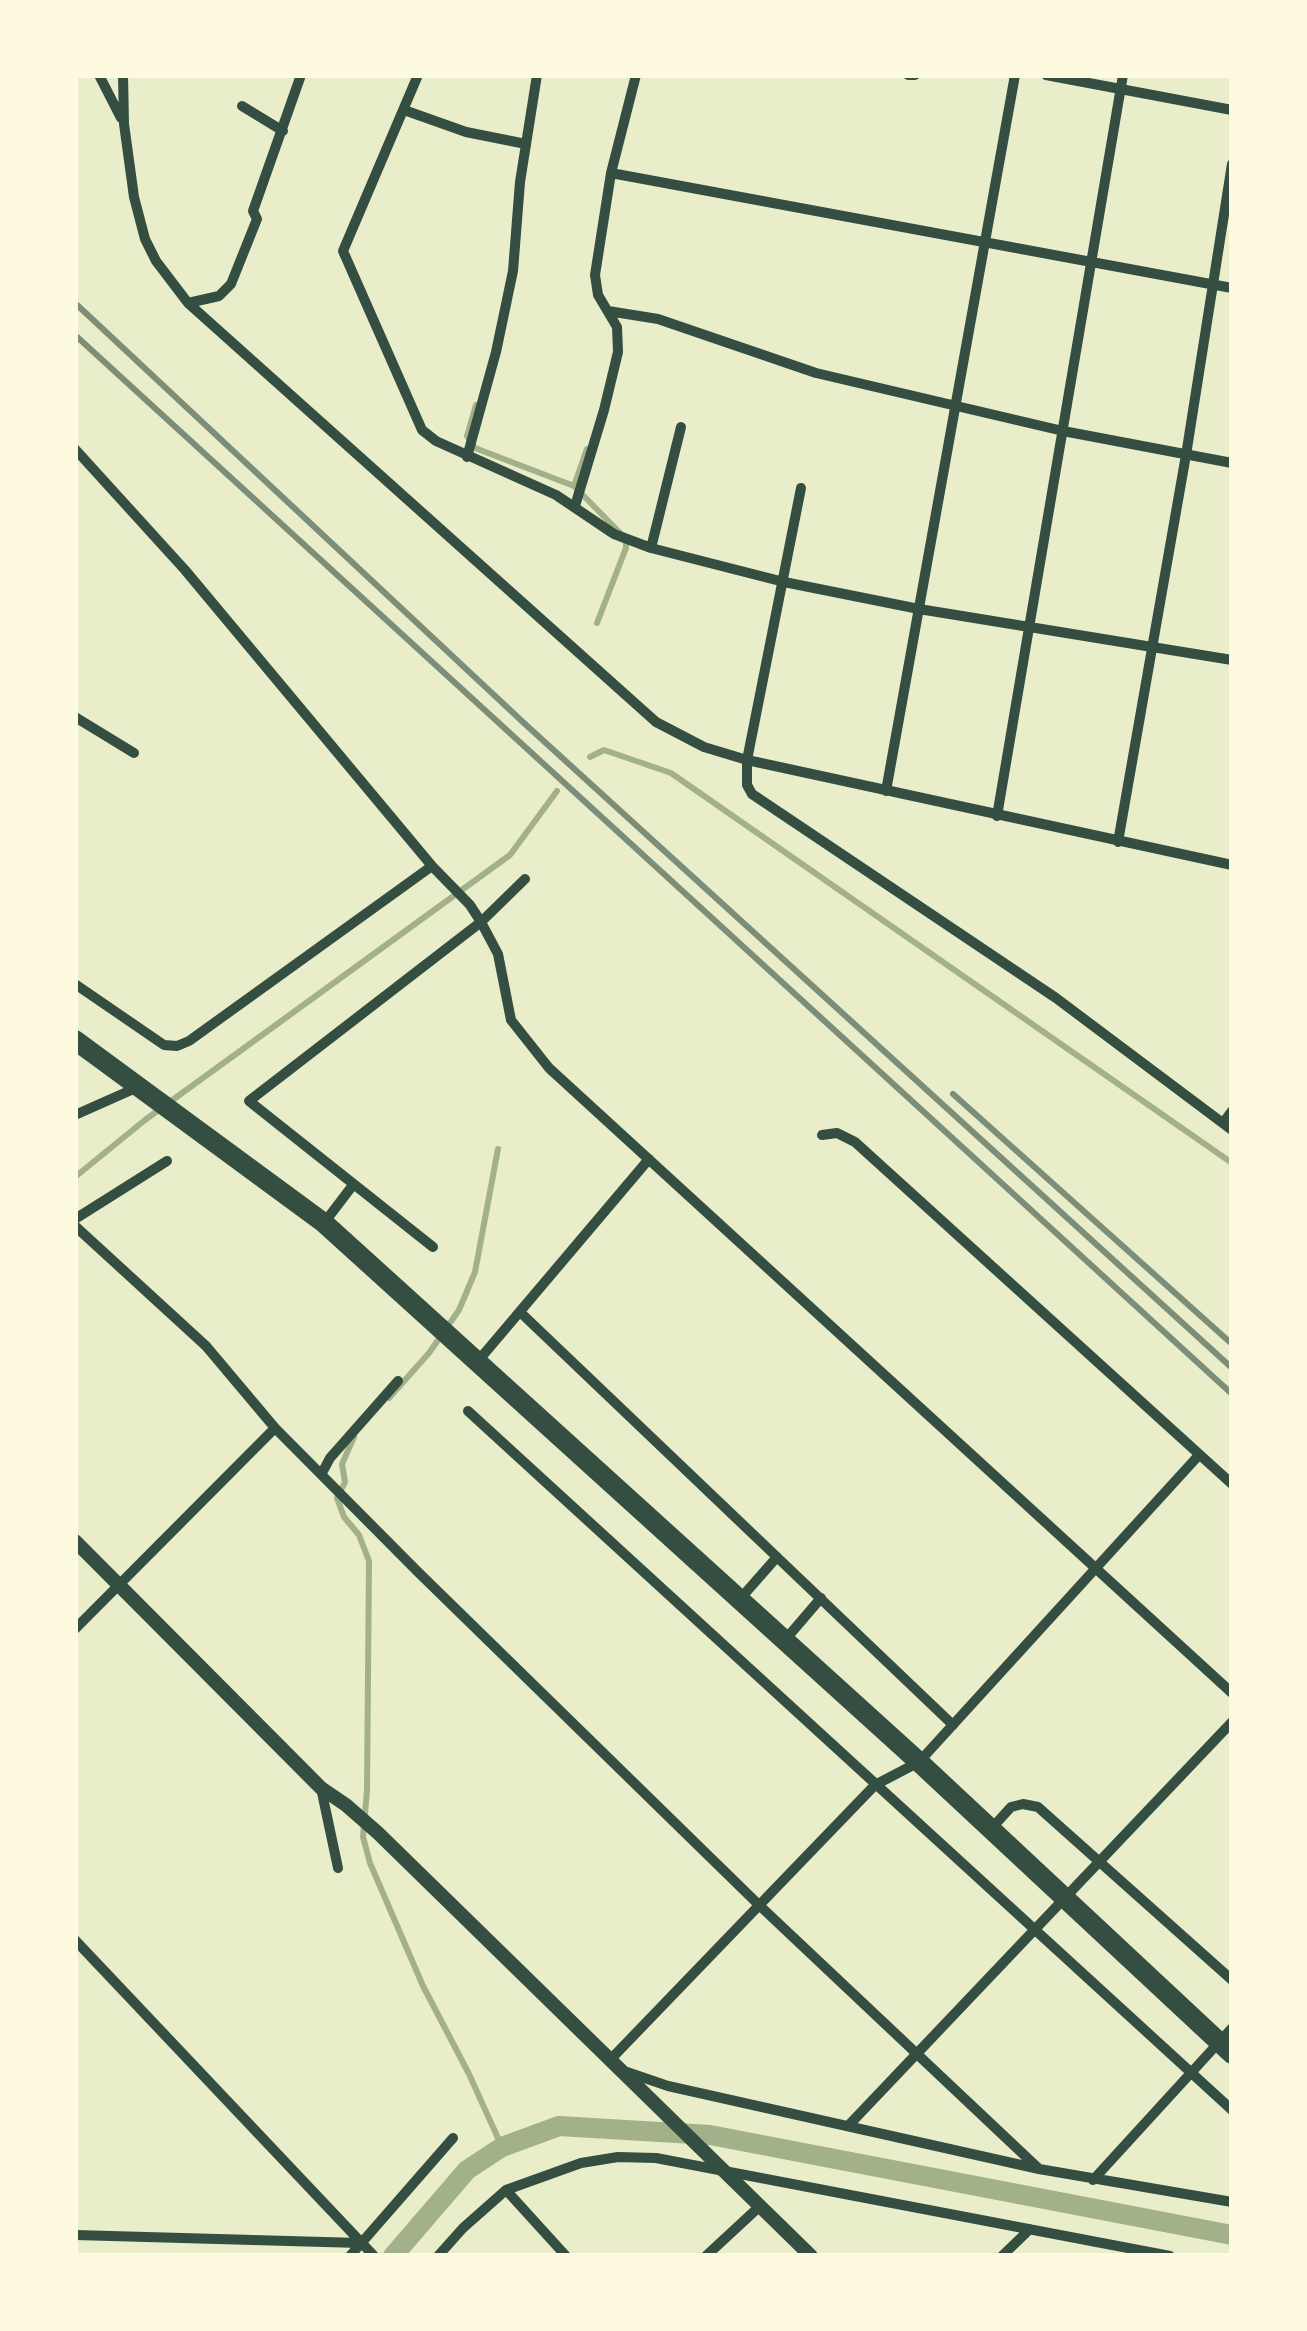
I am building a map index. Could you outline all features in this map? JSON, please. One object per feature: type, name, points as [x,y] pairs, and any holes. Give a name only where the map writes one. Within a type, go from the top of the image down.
[{"type":"highway","points":[[75,1040],[324,1223],[1065,1898],[1228,2041]]},
{"type":"street","points":[[99,75],[124,124]]},
{"type":"street","points":[[124,75],[124,124],[134,197],[156,262],[188,303],[656,722],[704,747],[747,760],[1232,864]]},
{"type":"street","points":[[188,303],[219,296],[231,284],[257,219],[253,211],[301,75]]},
{"type":"street","points":[[418,75],[343,251],[422,430],[468,457],[575,506],[614,534],[651,548],[784,582],[919,609],[1232,660]]},
{"type":"street","points":[[468,457],[513,271],[537,75]]},
{"type":"street","points":[[575,506],[616,364],[618,334],[595,288],[595,275],[612,173],[636,75]]},
{"type":"street","points":[[886,791],[1014,75]]},
{"type":"street","points":[[1046,75],[1232,110]]},
{"type":"street","points":[[997,816],[1123,75]]},
{"type":"street","points":[[242,106],[283,130]]},
{"type":"street","points":[[404,110],[455,129],[526,144]]},
{"type":"street","points":[[1118,842],[1232,164]]},
{"type":"street","points":[[612,173],[1232,288]]},
{"type":"street","points":[[608,312],[658,319],[816,373],[1062,431],[1232,463]]},
{"type":"street","points":[[651,548],[681,427]]},
{"type":"street","points":[[76,451],[185,570],[432,866],[470,905],[498,954],[511,1020],[549,1068],[1232,1693]]},
{"type":"street","points":[[801,488],[747,760],[747,785],[752,794],[1056,998],[1227,1127],[1232,1110]]},
{"type":"street","points":[[75,718],[134,753]]},
{"type":"street","points":[[75,984],[164,1045],[176,1046],[432,866]]},
{"type":"street","points":[[433,1246],[248,1104],[481,922],[525,879]]},
{"type":"street","points":[[75,1115],[146,1091]]},
{"type":"street","points":[[822,1135],[837,1134],[855,1142],[1232,1484]]},
{"type":"street","points":[[167,1160],[75,1222],[206,1346],[275,1428],[418,1572],[759,1905],[1039,2169]]},
{"type":"street","points":[[477,1362],[650,1160]]},
{"type":"street","points":[[324,1223],[353,1185]]},
{"type":"street","points":[[520,1312],[954,1725]]},
{"type":"street","points":[[322,1473],[330,1458],[398,1380]]},
{"type":"street","points":[[468,1411],[1232,2110]]},
{"type":"street","points":[[75,1629],[275,1428]]},
{"type":"street","points":[[615,2065],[759,1905],[876,1785],[919,1762],[1199,1455]]},
{"type":"street","points":[[75,1541],[321,1788],[378,1834],[811,2256]]},
{"type":"street","points":[[740,1599],[777,1556]]},
{"type":"street","points":[[785,1640],[820,1598]]},
{"type":"street","points":[[848,2126],[1232,1722]]},
{"type":"street","points":[[321,1788],[338,1868]]},
{"type":"street","points":[[991,1830],[1011,1806],[1038,1807],[1232,1980]]},
{"type":"street","points":[[75,1940],[373,2255]]},
{"type":"street","points":[[1093,2180],[1191,2073],[1228,2041]]},
{"type":"street","points":[[615,2065],[668,2086],[1039,2169],[1232,2202]]},
{"type":"street","points":[[350,2256],[453,2138]]},
{"type":"street","points":[[438,2256],[506,2190],[581,2163],[618,2157],[656,2158],[1170,2256]]},
{"type":"street","points":[[506,2190],[566,2256]]},
{"type":"street","points":[[706,2256],[760,2206]]},
{"type":"street","points":[[1002,2256],[1030,2229]]},
{"type":"street","points":[[75,2235],[360,2244]]},
{"type":"street","points":[[1110,2244],[1122,2256]]},
{"type":"waterway","points":[[476,405],[467,436],[475,448],[574,486],[626,539],[597,623]]},
{"type":"waterway","points":[[574,486],[587,449]]},
{"type":"waterway","points":[[590,757],[604,750],[671,773],[1232,1163]]},
{"type":"waterway","points":[[75,1177],[145,1120],[510,855],[557,791]]},
{"type":"waterway","points":[[389,1398],[429,1353],[459,1310],[475,1272],[498,1149]]},
{"type":"waterway","points":[[354,1437],[342,1464],[345,1482],[337,1498],[369,1561],[363,1837],[370,1863],[423,1986],[502,2147]]},
{"type":"waterway","points":[[393,2256],[467,2170],[502,2147],[559,2126],[710,2135],[1232,2235]]},
{"type":"railway","points":[[75,303],[525,724],[1232,1368]]},
{"type":"railway","points":[[75,335],[1232,1394]]},
{"type":"railway","points":[[953,1094],[1232,1344]]}]
